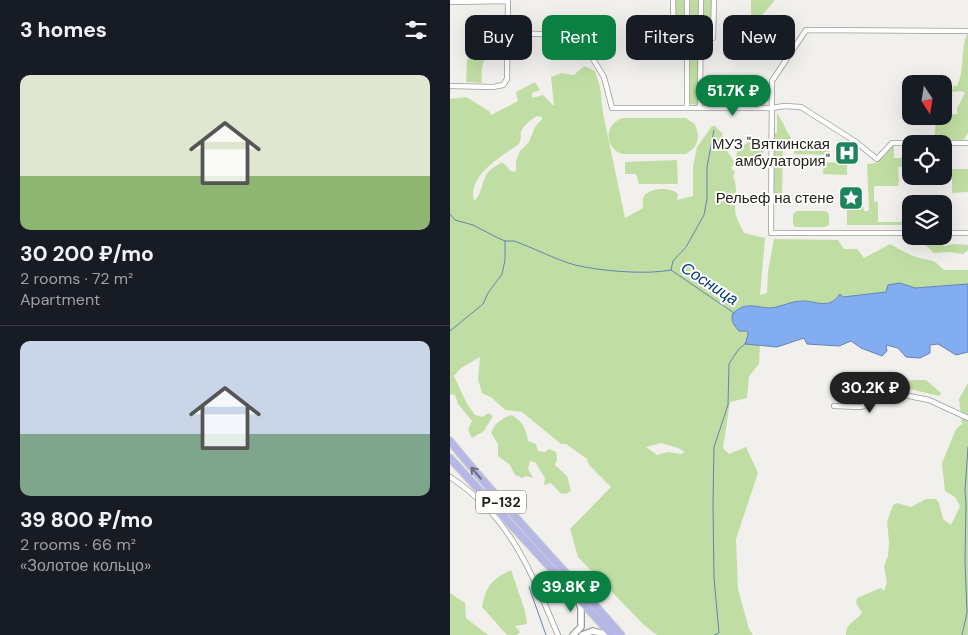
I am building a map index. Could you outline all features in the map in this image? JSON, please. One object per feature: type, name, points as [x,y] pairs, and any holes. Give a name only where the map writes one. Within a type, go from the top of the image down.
[{"type":"main road","name":"Р-132","points":[[450,441],[513,516],[621,635]]},
{"type":"main road","name":"Р-132","points":[[450,458],[577,596],[610,635]]},
{"type":"street","points":[[450,2],[508,0],[508,15]]},
{"type":"street","points":[[673,0],[673,15]]},
{"type":"street","points":[[687,0],[687,15]]},
{"type":"street","points":[[701,0],[701,15]]},
{"type":"street","points":[[713,38],[714,0]]},
{"type":"street","points":[[902,233],[772,233],[772,81],[806,30],[968,32]]},
{"type":"street","points":[[532,34],[570,35],[582,41],[604,77],[612,108],[801,107],[856,142],[877,159],[892,143],[968,143]]},
{"type":"street","points":[[450,86],[493,87],[503,85],[507,79],[507,60]]},
{"type":"street","points":[[687,60],[687,107]]},
{"type":"street","points":[[700,107],[701,60]]},
{"type":"street","points":[[952,233],[968,233]]},
{"type":"street","points":[[834,406],[861,406],[904,395],[929,400],[968,418]]},
{"type":"street","points":[[450,477],[480,500],[518,547],[558,635]]},
{"type":"street","points":[[573,635],[582,627],[581,608],[577,596]]},
{"type":"street","points":[[582,635],[593,631],[610,635]]},
{"type":"green space","points":[[676,0],[686,0],[686,15],[676,15]]},
{"type":"green space","points":[[689,0],[700,0],[700,15],[689,15]]},
{"type":"green space","points":[[702,0],[712,0],[712,15],[702,15]]},
{"type":"green space","points":[[751,0],[775,0],[762,15],[751,15]]},
{"type":"green space","points":[[968,34],[968,133],[963,141],[952,141],[952,135],[934,135],[935,125],[952,125],[952,114],[957,114],[957,108],[965,93],[961,91],[952,92],[952,89],[953,86],[957,86],[961,74],[965,40]]},
{"type":"green space","points":[[467,60],[485,60],[482,69],[482,83],[466,82]]},
{"type":"green space","points":[[688,60],[699,60],[699,102],[697,105],[691,104],[688,99]]},
{"type":"green space","points":[[584,66],[595,71],[600,87],[603,113],[625,218],[643,208],[643,197],[651,191],[671,190],[678,194],[677,200],[693,196],[693,167],[697,147],[712,126],[715,126],[722,133],[724,148],[735,163],[731,168],[735,172],[733,176],[736,188],[735,212],[737,218],[744,233],[765,238],[760,295],[767,293],[768,271],[774,239],[838,240],[844,249],[857,249],[864,258],[890,244],[913,256],[934,261],[944,270],[968,270],[968,284],[915,288],[900,283],[891,285],[886,292],[843,297],[827,303],[817,304],[800,300],[769,308],[746,305],[733,313],[748,335],[746,344],[760,344],[759,364],[749,376],[747,398],[730,402],[723,448],[729,454],[746,447],[758,473],[736,539],[738,589],[749,629],[753,635],[657,635],[644,625],[578,557],[570,529],[611,487],[589,465],[587,459],[566,444],[561,444],[522,412],[505,410],[492,398],[482,393],[478,379],[480,357],[461,368],[454,376],[467,404],[475,415],[483,417],[488,413],[493,416],[484,431],[472,438],[468,430],[472,421],[458,404],[455,395],[450,394],[450,99],[466,97],[489,111],[491,115],[518,101],[516,92],[535,82],[540,90],[532,93],[532,98],[543,95],[554,106],[551,77],[561,73],[574,75]],"holes":[[[537,116],[542,117],[542,119],[535,127],[529,142],[520,151],[516,161],[516,172],[511,171],[502,162],[493,168],[486,175],[480,192],[474,201],[473,192],[480,175],[495,161],[518,145],[524,127]],[[661,443],[678,448],[685,452],[681,454],[668,452],[657,455],[646,447]]]},
{"type":"green space","points":[[777,112],[792,141],[783,141],[782,198],[773,194],[773,136],[774,133],[777,133]]},
{"type":"green space","points":[[623,118],[686,118],[695,124],[698,134],[697,142],[694,148],[686,154],[622,154],[612,147],[609,136],[612,125]]},
{"type":"green space","points":[[794,139],[830,140],[830,155],[794,154]]},
{"type":"green space","points":[[748,142],[757,144],[758,149],[763,150],[763,155],[756,158],[748,157],[748,163],[738,162],[736,159],[737,151]]},
{"type":"green space","points":[[894,145],[894,158],[902,158],[902,167],[898,167],[898,186],[874,186],[874,201],[878,202],[878,222],[902,222],[902,225],[847,225],[847,206],[863,206],[864,211],[869,209],[867,164],[876,163]]},
{"type":"green space","points":[[677,160],[678,184],[639,184],[636,174],[625,174],[625,162]]},
{"type":"green space","points":[[824,162],[847,163],[847,175],[823,174]]},
{"type":"green space","points":[[952,169],[968,169],[968,192],[952,193]]},
{"type":"green space","points":[[797,211],[826,211],[829,214],[829,225],[825,227],[795,227],[793,224],[793,214]]},
{"type":"green space","points":[[926,245],[968,245],[968,250],[963,254],[934,253]]},
{"type":"green space","points":[[926,380],[941,393],[939,396],[906,388],[907,382]]},
{"type":"green space","points":[[968,383],[968,635],[846,635],[849,625],[862,613],[856,603],[857,598],[881,588],[884,591],[887,582],[884,566],[888,556],[889,542],[887,522],[893,505],[897,503],[911,507],[926,499],[936,499],[939,503],[943,519],[951,525],[960,506],[955,497],[945,491],[942,463],[956,429],[962,424],[959,399]]},
{"type":"green space","points":[[512,415],[519,420],[525,429],[528,441],[536,444],[538,451],[545,452],[549,449],[556,452],[557,459],[555,465],[567,476],[571,491],[566,494],[560,493],[551,483],[544,485],[545,478],[535,462],[530,461],[528,469],[533,478],[526,476],[522,478],[515,475],[510,465],[498,456],[498,444],[491,433],[499,421]]},
{"type":"green space","points":[[511,570],[525,611],[527,624],[515,626],[520,632],[517,635],[507,635],[482,607],[491,584]]},
{"type":"green space","points":[[450,593],[465,603],[466,618],[488,635],[450,635]]},
{"type":"water","points":[[900,283],[915,288],[968,284],[968,352],[956,355],[938,344],[930,345],[930,353],[920,358],[906,357],[898,348],[886,345],[887,351],[882,356],[861,348],[851,341],[839,346],[807,344],[804,338],[777,347],[745,344],[748,335],[747,331],[739,331],[732,321],[733,313],[745,306],[770,308],[801,301],[822,304],[831,302],[840,294],[843,297],[886,292],[888,285]]},
{"type":"waterway","points":[[671,270],[673,261],[686,247],[704,215],[707,199],[707,167],[714,130]]},
{"type":"waterway","name":"Сосница","points":[[450,214],[455,220],[473,225],[505,241],[514,241],[575,265],[623,272],[671,270],[734,313]]},
{"type":"waterway","points":[[450,331],[483,304],[488,293],[502,274],[505,260],[505,241]]},
{"type":"waterway","points":[[714,635],[719,633],[714,578],[714,447],[728,405],[729,364],[738,350],[746,343]]},
{"type":"waterway","points":[[962,635],[967,613],[965,490],[968,447]]},
{"type":"waterway","points":[[542,582],[547,583],[568,605]]},
{"type":"waterway","points":[[529,587],[546,635]]},
{"type":"place","name":"МУЗ \"Вяткинская амбулатория\"","points":[[847,153]]},
{"type":"place","name":"Рельеф на стене","points":[[851,198]]}]
